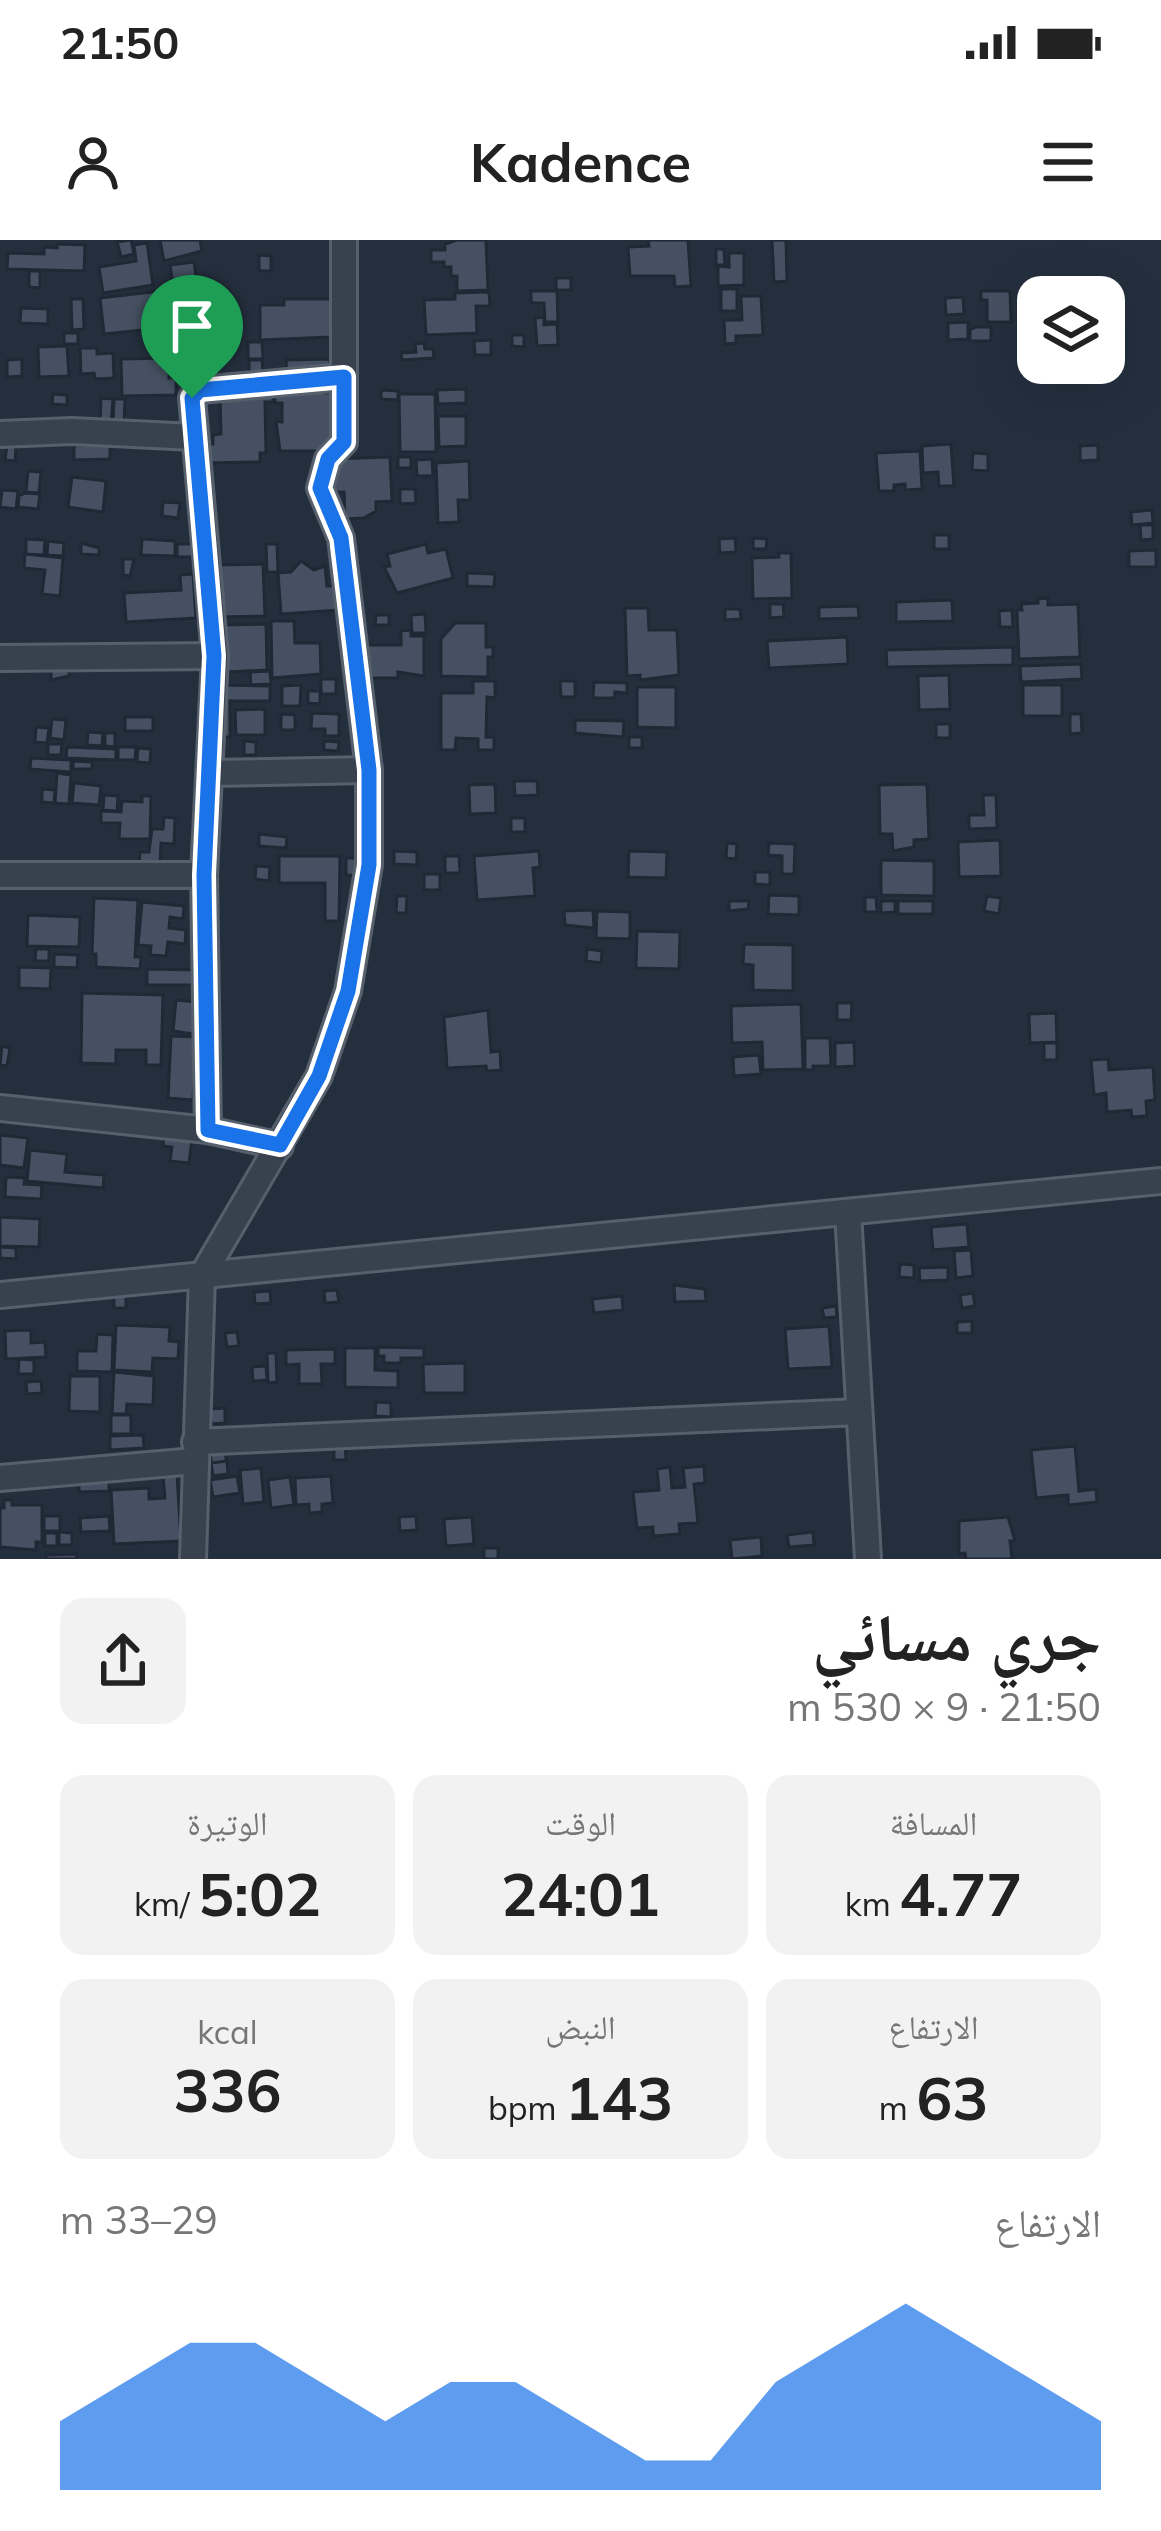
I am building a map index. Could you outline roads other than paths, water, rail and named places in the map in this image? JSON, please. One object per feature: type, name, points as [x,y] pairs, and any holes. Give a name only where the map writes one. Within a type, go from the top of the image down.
[{"type":"street","points":[[193,1559],[202,1276],[319,1076],[348,991],[369,865],[369,770],[341,538],[320,488],[328,459],[344,442],[344,240]]},
{"type":"street","points":[[208,1130],[204,875],[214,656],[192,398],[200,390],[344,377]]},
{"type":"street","points":[[0,434],[72,431],[194,437]]},
{"type":"street","points":[[0,658],[214,656]]},
{"type":"street","points":[[210,773],[369,770]]},
{"type":"street","points":[[0,875],[204,875]]},
{"type":"street","points":[[0,1108],[208,1130],[280,1145]]},
{"type":"street","points":[[0,1295],[1161,1181]]},
{"type":"street","points":[[848,1212],[868,1559]]},
{"type":"street","points":[[0,1478],[195,1451],[859,1412]]}]
